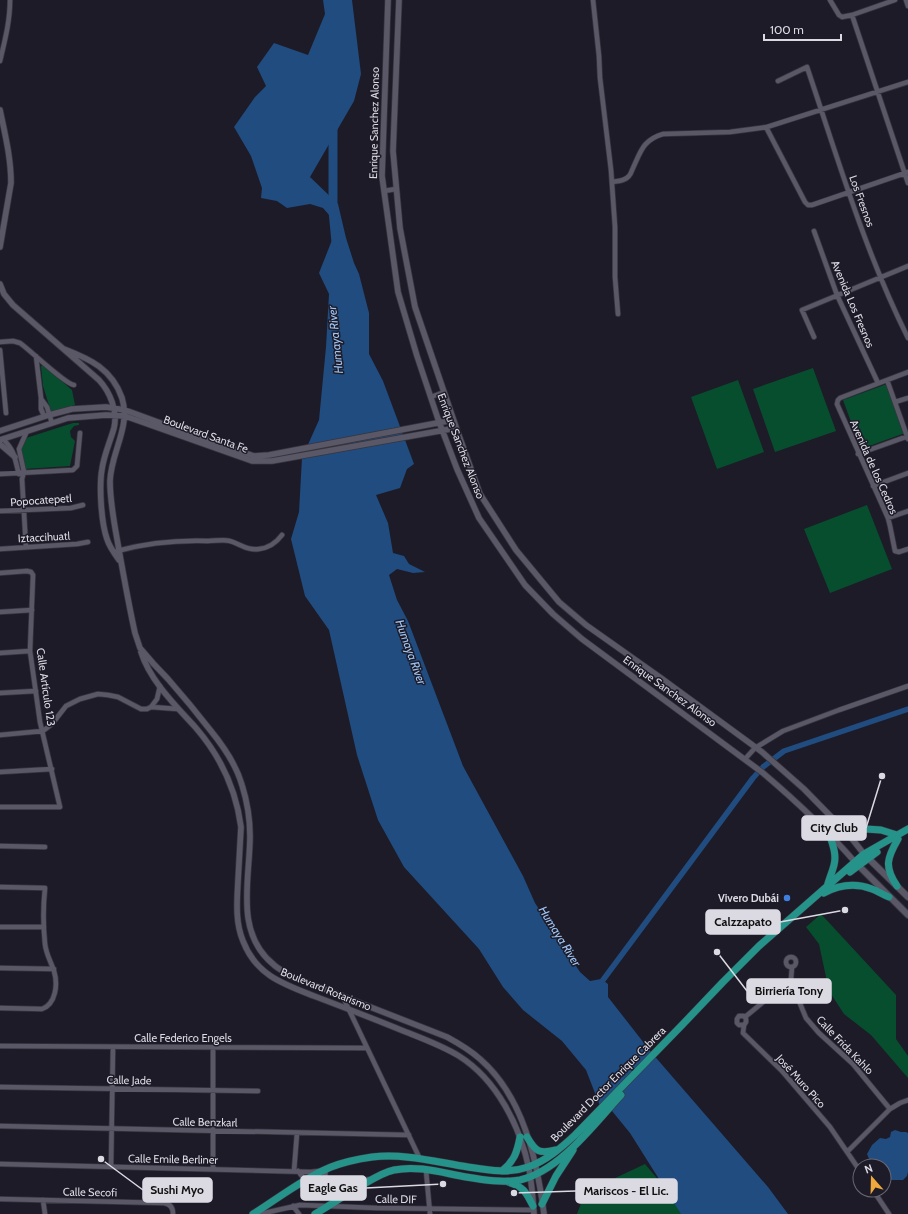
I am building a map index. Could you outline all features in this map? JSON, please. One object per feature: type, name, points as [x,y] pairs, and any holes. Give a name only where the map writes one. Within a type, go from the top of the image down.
[{"type":"main road","points":[[834,819],[850,827],[880,830],[897,837],[908,834]]},
{"type":"main road","points":[[685,1024],[723,982],[754,951],[827,887],[856,863],[908,829]]},
{"type":"main road","points":[[827,887],[835,856],[829,833]]},
{"type":"main road","points":[[897,837],[888,864],[890,876],[897,886]]},
{"type":"main road","points":[[866,856],[908,897]]},
{"type":"main road","points":[[685,1024],[757,950],[856,863]]},
{"type":"main road","points":[[856,863],[908,915]]},
{"type":"main road","points":[[822,894],[834,888],[856,885],[871,888],[889,896]]},
{"type":"main road","name":"Boulevard Doctor Enrique Cabrera","points":[[253,1214],[306,1180],[326,1170],[347,1162],[374,1157],[420,1159],[473,1168],[502,1171],[532,1166],[560,1149],[588,1126],[685,1024]]},
{"type":"main road","name":"Boulevard Doctor Enrique Cabrera","points":[[316,1214],[374,1178],[395,1170],[411,1168],[485,1180],[519,1180],[534,1175],[556,1162],[576,1145],[588,1126]]},
{"type":"main road","points":[[502,1171],[513,1160],[524,1137],[539,1151],[546,1152],[560,1149]]},
{"type":"main road","points":[[542,1204],[556,1176],[576,1145]]},
{"type":"main road","points":[[504,1181],[523,1189],[534,1210]]},
{"type":"street","points":[[0,61],[10,16],[10,0]]},
{"type":"street","name":"Enrique Sanchez Alonso","points":[[388,0],[382,176],[398,292],[439,423],[457,469],[479,518],[525,585],[553,614],[582,639],[764,773],[829,833],[856,863]]},
{"type":"street","name":"Enrique Sanchez Alonso","points":[[399,0],[392,151],[400,228],[415,307],[453,420],[480,494],[516,550],[559,602],[586,625],[762,752],[804,789],[849,835],[866,856]]},
{"type":"street","points":[[593,0],[612,182],[615,277],[618,314]]},
{"type":"street","points":[[830,0],[840,17],[852,15],[895,0]]},
{"type":"street","points":[[906,0],[908,6]]},
{"type":"street","points":[[852,15],[906,172],[908,183]]},
{"type":"street","name":"Los Fresnos","points":[[778,81],[806,67],[848,192],[880,278],[908,338]]},
{"type":"street","points":[[612,182],[622,181],[629,176],[644,146],[650,139],[656,136],[663,134],[744,131],[767,127],[908,82]]},
{"type":"street","points":[[0,110],[8,150],[11,183],[0,247]]},
{"type":"street","points":[[767,127],[805,202],[808,205],[812,205],[906,172]]},
{"type":"street","points":[[384,191],[396,189]]},
{"type":"street","name":"Avenida Los Fresnos","points":[[814,231],[836,295],[878,383]]},
{"type":"street","points":[[814,337],[802,310],[908,266]]},
{"type":"street","points":[[0,284],[4,294],[12,305],[104,384],[111,399],[115,416],[114,428],[101,470],[100,492],[107,538],[116,551]]},
{"type":"street","points":[[0,342],[13,341],[20,343],[70,384],[74,384]]},
{"type":"street","points":[[64,349],[92,361],[111,378],[120,393],[125,416],[122,436],[114,457],[110,480],[116,551]]},
{"type":"street","points":[[0,350],[6,413]]},
{"type":"street","points":[[36,356],[41,398],[46,407],[46,416],[52,423]]},
{"type":"street","points":[[878,383],[908,372]]},
{"type":"street","points":[[858,454],[908,437],[887,380]]},
{"type":"street","name":"Avenida de los Cedros","points":[[878,383],[843,396],[839,399],[837,404],[858,454],[888,518],[894,549],[897,552],[908,549]]},
{"type":"street","points":[[431,397],[444,392]]},
{"type":"street","points":[[895,402],[908,398]]},
{"type":"street","name":"Boulevard Santa Fe","points":[[0,431],[46,416],[79,408],[106,407],[124,410],[254,456],[269,455],[453,420]]},
{"type":"street","name":"Boulevard Santa Fe","points":[[1,441],[52,423],[76,417],[106,415],[125,416],[252,461],[272,461],[456,428]]},
{"type":"street","points":[[26,547],[19,449],[27,431]]},
{"type":"street","points":[[0,474],[74,470],[77,466],[80,433]]},
{"type":"street","points":[[1,441],[10,446],[21,472]]},
{"type":"street","points":[[1,441],[15,458]]},
{"type":"street","points":[[13,451],[19,449]]},
{"type":"street","points":[[873,486],[908,473]]},
{"type":"street","name":"Popocatepetl","points":[[0,511],[71,508],[83,505]]},
{"type":"street","points":[[888,518],[908,511]]},
{"type":"street","points":[[116,551],[172,541],[197,540],[230,541],[244,548],[258,550],[268,547],[276,542],[282,535]]},
{"type":"street","name":"Iztaccihuatl","points":[[0,549],[88,542]]},
{"type":"street","name":"Boulevard Rotarismo","points":[[116,551],[120,562],[135,633],[146,665],[178,709],[218,756],[233,790],[241,827],[237,916],[240,933],[248,951],[260,967],[275,980],[286,986],[348,1008],[440,1046],[460,1056],[486,1079],[524,1137]]},
{"type":"street","name":"Calle Artículo 123","points":[[0,572],[27,571],[31,572],[33,575],[30,651],[40,722],[60,807],[0,807]]},
{"type":"street","points":[[0,612],[32,610]]},
{"type":"street","name":"Boulevard Rotarismo","points":[[140,648],[203,721],[224,748],[236,769],[246,799],[250,824],[247,890],[248,918],[259,950],[273,964],[291,976],[447,1037],[470,1051],[481,1060],[492,1071],[509,1093],[519,1112],[544,1214]]},
{"type":"street","points":[[0,653],[30,651]]},
{"type":"street","points":[[151,707],[157,699],[160,686]]},
{"type":"street","points":[[745,759],[755,748],[794,727],[908,686]]},
{"type":"street","points":[[0,693],[36,691]]},
{"type":"street","points":[[0,735],[43,731],[52,724],[66,706],[88,696],[98,694],[118,697],[141,708],[147,709],[151,707],[178,709]]},
{"type":"street","points":[[0,772],[52,769]]},
{"type":"street","points":[[0,846],[45,847]]},
{"type":"street","points":[[0,887],[45,888],[43,908],[46,953],[54,969],[56,987],[50,1005],[42,1009],[0,1008]]},
{"type":"street","points":[[0,927],[44,928]]},
{"type":"street","name":"Calle Frida Kahlo","points":[[792,967],[791,979],[803,1011],[812,1026],[853,1064],[890,1109]]},
{"type":"street","points":[[0,968],[54,969]]},
{"type":"street","points":[[745,1017],[746,1021],[744,1024],[738,1024],[736,1019],[739,1016],[745,1017],[791,979]]},
{"type":"street","points":[[342,995],[420,1159]]},
{"type":"street","points":[[374,1008],[376,1020]]},
{"type":"street","name":"José Muro Pico","points":[[744,1024],[743,1033],[782,1072],[830,1127],[847,1152]]},
{"type":"street","name":"Calle Federico Engels","points":[[0,1046],[366,1048]]},
{"type":"street","points":[[111,1167],[113,1047]]},
{"type":"street","points":[[213,1169],[214,1047]]},
{"type":"street","name":"Calle Jade","points":[[0,1087],[258,1091]]},
{"type":"street","points":[[852,1159],[847,1152],[890,1109],[908,1100]]},
{"type":"street","name":"Calle Benzkarl","points":[[0,1126],[409,1136]]},
{"type":"street","points":[[296,1133],[296,1171],[306,1180],[315,1193],[319,1196],[324,1196],[360,1181],[374,1178]]},
{"type":"street","name":"Calle Emile Berliner","points":[[0,1164],[311,1172],[326,1170]]},
{"type":"street","points":[[326,1170],[325,1178],[328,1186],[332,1190],[338,1191]]},
{"type":"street","points":[[426,1170],[430,1211]]},
{"type":"street","name":"Boulevard Rotarismo","points":[[534,1175],[534,1210]]},
{"type":"street","points":[[879,1198],[890,1214]]},
{"type":"street","name":"Calle Secofi","points":[[0,1199],[167,1203],[171,1206],[173,1214]]},
{"type":"street","points":[[43,1200],[45,1214]]},
{"type":"street","name":"Calle DIF","points":[[260,1214],[300,1205],[430,1211],[534,1210]]},
{"type":"street","points":[[293,1206],[299,1214]]},
{"type":"street","points":[[377,1208],[378,1214]]},
{"type":"green space","points":[[43,365],[72,390],[75,405],[51,412],[43,386],[41,366]]},
{"type":"green space","points":[[813,368],[836,431],[775,452],[753,389]]},
{"type":"green space","points":[[738,380],[764,452],[717,469],[691,397]]},
{"type":"green space","points":[[887,384],[905,433],[861,449],[843,400]]},
{"type":"green space","points":[[73,423],[79,423],[79,425],[74,426],[70,431],[71,437],[75,441],[70,466],[24,469],[20,449],[26,438]]},
{"type":"green space","points":[[867,505],[892,569],[830,593],[804,529]]},
{"type":"green space","points":[[821,914],[896,995],[896,1039],[908,1056],[908,1078],[871,1035],[844,1014],[829,991],[819,944],[806,927]]},
{"type":"green space","points":[[645,1164],[687,1214],[577,1214],[582,1201],[594,1188]]},
{"type":"water","points":[[323,0],[352,0],[361,74],[354,101],[310,177],[338,204],[346,238],[359,274],[369,313],[369,354],[383,381],[414,464],[407,469],[400,488],[376,495],[388,523],[393,553],[404,556],[409,564],[425,572],[413,573],[397,569],[389,575],[397,600],[408,621],[463,766],[523,876],[535,903],[580,972],[590,981],[601,979],[608,984],[608,997],[651,1052],[768,1187],[788,1214],[681,1214],[630,1133],[612,1111],[600,1106],[586,1070],[562,1041],[523,1010],[503,987],[479,949],[404,867],[378,820],[357,755],[329,630],[305,596],[291,539],[299,512],[302,458],[319,420],[326,347],[329,294],[319,273],[337,224],[323,208],[310,204],[287,208],[277,201],[261,198],[262,188],[251,156],[234,127],[255,97],[266,86],[257,67],[274,43],[308,55],[325,14]]},
{"type":"water","points":[[895,1130],[908,1133],[908,1172],[907,1176],[903,1180],[892,1180],[892,1158],[869,1158],[867,1154],[872,1145],[880,1138],[886,1139],[890,1137],[891,1132]]},
{"type":"waterway","name":"Humaya River","points":[[333,125],[333,211],[336,242]]},
{"type":"waterway","points":[[603,980],[753,778],[763,767],[784,751],[908,709]]},
{"type":"place","name":"City Club","points":[[882,776]]},
{"type":"place","name":"Vivero Dubái","points":[[787,898]]},
{"type":"place","name":"Calzzapato","points":[[845,910]]},
{"type":"place","name":"Birriería Tony","points":[[717,952]]},
{"type":"place","name":"Sushi Myo","points":[[101,1159]]},
{"type":"place","name":"Eagle Gas","points":[[443,1184]]},
{"type":"place","name":"Mariscos - El Lic.","points":[[514,1193]]}]
